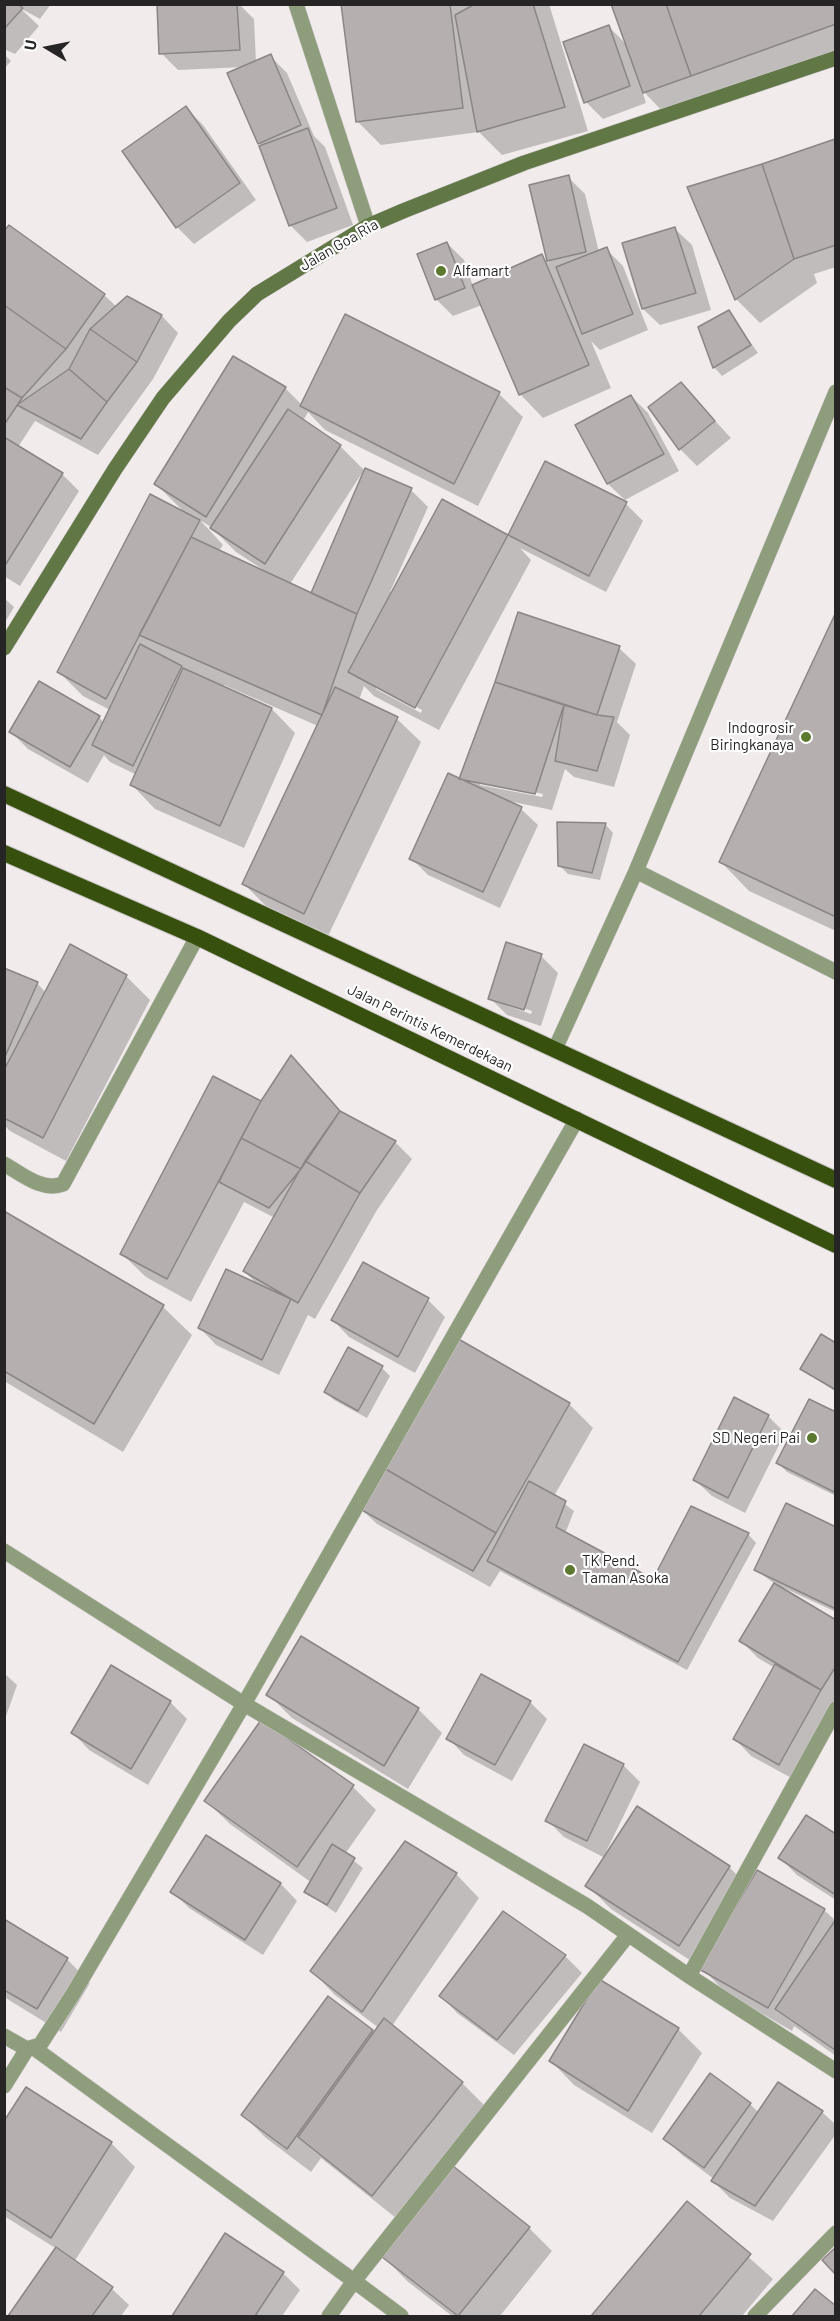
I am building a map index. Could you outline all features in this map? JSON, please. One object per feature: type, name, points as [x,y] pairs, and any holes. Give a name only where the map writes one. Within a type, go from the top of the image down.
[{"type":"highway","points":[[4,794],[836,1180]]},
{"type":"highway","name":"Jalan Perintis Kemerdekaan","points":[[4,853],[197,937],[836,1245]]},
{"type":"main road","name":"Jalan Goa Ria","points":[[4,648],[158,406],[229,321],[257,294],[368,226],[524,163],[836,58]]},
{"type":"street","points":[[296,4],[368,226]]},
{"type":"street","points":[[555,1049],[636,871],[836,392]]},
{"type":"street","points":[[636,871],[836,972]]},
{"type":"street","points":[[4,1164],[42,1185],[50,1187],[63,1184],[197,937]]},
{"type":"street","points":[[5,2085],[31,2049],[39,2045],[73,1994],[244,1704],[577,1119]]},
{"type":"street","points":[[4,1551],[244,1704],[587,1906],[689,1976],[836,2071]]},
{"type":"street","points":[[689,1976],[836,1709]]},
{"type":"street","points":[[329,2316],[354,2281],[628,1935]]},
{"type":"street","points":[[4,2036],[31,2049],[401,2316]]},
{"type":"street","points":[[754,2316],[836,2233]]},
{"type":"building","points":[[4,4],[17,4],[23,8],[4,29]]},
{"type":"building","points":[[237,4],[240,50],[159,54],[157,5]]},
{"type":"building","points":[[341,4],[450,4],[463,108],[356,122]]},
{"type":"building","points":[[475,4],[533,4],[565,107],[477,132],[455,15]]},
{"type":"building","points":[[611,4],[666,4],[691,76],[643,93]]},
{"type":"building","points":[[666,4],[836,4],[836,24],[691,76]]},
{"type":"building","points":[[609,25],[630,86],[584,103],[563,42]]},
{"type":"building","points":[[271,54],[301,125],[258,144],[227,73]]},
{"type":"building","points":[[186,106],[240,183],[176,228],[122,151]]},
{"type":"building","points":[[308,128],[337,208],[289,226],[259,146]]},
{"type":"building","points":[[835,139],[836,245],[794,259],[762,164]]},
{"type":"building","points":[[762,164],[794,259],[735,300],[687,187]]},
{"type":"building","points":[[569,175],[586,252],[547,261],[529,185]]},
{"type":"building","points":[[9,225],[105,294],[66,349],[4,305],[4,231]]},
{"type":"building","points":[[675,227],[696,293],[642,309],[622,243]]},
{"type":"building","name":"Alfamart","points":[[447,242],[465,288],[435,300],[417,254]]},
{"type":"building","points":[[607,247],[633,314],[582,334],[556,267]]},
{"type":"building","points":[[542,254],[589,365],[519,395],[472,285]]},
{"type":"building","points":[[127,296],[162,315],[137,362],[90,329]]},
{"type":"building","points":[[4,305],[66,349],[22,398],[4,387]]},
{"type":"building","points":[[729,310],[751,345],[713,368],[698,327]]},
{"type":"building","points":[[345,314],[500,392],[454,484],[300,406]]},
{"type":"building","points":[[90,329],[137,362],[107,402],[69,369]]},
{"type":"building","points":[[233,356],[286,387],[206,517],[154,484]]},
{"type":"building","points":[[69,369],[107,402],[81,439],[17,405]]},
{"type":"building","points":[[681,382],[715,421],[679,450],[648,407]]},
{"type":"building","points":[[4,387],[22,398],[4,425]]},
{"type":"building","points":[[631,395],[664,454],[607,484],[575,425]]},
{"type":"building","points":[[288,409],[341,445],[265,564],[210,528]]},
{"type":"building","points":[[4,437],[63,473],[4,567]]},
{"type":"building","points":[[545,461],[627,502],[589,576],[508,535]]},
{"type":"building","points":[[365,468],[412,488],[357,614],[311,593]]},
{"type":"building","points":[[150,494],[200,520],[106,699],[57,672]]},
{"type":"building","points":[[442,499],[508,535],[415,708],[348,672]]},
{"type":"building","points":[[191,537],[357,614],[322,715],[139,635]]},
{"type":"building","points":[[518,612],[620,646],[597,715],[495,682]]},
{"type":"building","name":"Indogrosir Biringkanaya","points":[[836,612],[836,917],[719,862]]},
{"type":"building","points":[[140,644],[182,666],[133,766],[92,745]]},
{"type":"building","points":[[183,668],[272,708],[220,826],[130,785]]},
{"type":"building","points":[[39,681],[100,716],[70,767],[9,732]]},
{"type":"building","points":[[495,682],[564,705],[535,794],[459,779]]},
{"type":"building","points":[[335,687],[398,717],[304,914],[242,884]]},
{"type":"building","points":[[564,705],[597,715],[614,717],[597,771],[555,761]]},
{"type":"building","points":[[448,773],[522,807],[483,892],[409,859]]},
{"type":"building","points":[[557,822],[606,823],[592,873],[558,866]]},
{"type":"building","points":[[506,942],[542,954],[524,1010],[488,999]]},
{"type":"building","points":[[70,944],[127,975],[43,1138],[4,1118],[4,1070]]},
{"type":"building","points":[[4,968],[38,982],[4,1059]]},
{"type":"building","points":[[291,1055],[340,1111],[301,1169],[241,1138],[261,1101]]},
{"type":"building","points":[[213,1076],[261,1101],[167,1279],[120,1254]]},
{"type":"building","points":[[340,1111],[396,1141],[360,1193],[305,1161]]},
{"type":"building","points":[[241,1138],[301,1169],[269,1208],[219,1182]]},
{"type":"building","points":[[305,1161],[360,1193],[298,1303],[243,1271]]},
{"type":"building","points":[[4,1211],[164,1305],[94,1424],[4,1371]]},
{"type":"building","points":[[363,1262],[429,1298],[398,1357],[331,1320]]},
{"type":"building","points":[[226,1269],[291,1299],[262,1360],[198,1328]]},
{"type":"building","points":[[821,1334],[836,1343],[836,1390],[800,1369]]},
{"type":"building","points":[[455,1337],[570,1403],[496,1533],[382,1467]]},
{"type":"building","points":[[348,1347],[383,1366],[358,1411],[324,1392]]},
{"type":"building","points":[[734,1397],[769,1415],[728,1498],[693,1480]]},
{"type":"building","name":"SD Negeri Pai","points":[[809,1399],[836,1412],[836,1493],[776,1463]]},
{"type":"building","points":[[382,1467],[496,1533],[473,1571],[358,1508]]},
{"type":"building","name":"TK Pend. Taman Asoka","points":[[529,1481],[566,1501],[556,1527],[653,1579],[691,1506],[749,1533],[678,1662],[487,1561]]},
{"type":"building","points":[[786,1503],[836,1527],[836,1609],[754,1570]]},
{"type":"building","points":[[774,1583],[836,1620],[836,1666],[821,1690],[739,1641]]},
{"type":"building","points":[[301,1636],[419,1708],[384,1766],[266,1695]]},
{"type":"building","points":[[775,1664],[821,1690],[779,1765],[733,1739]]},
{"type":"building","points":[[111,1665],[171,1701],[131,1769],[71,1733]]},
{"type":"building","points":[[481,1674],[531,1701],[495,1765],[446,1739]]},
{"type":"building","points":[[261,1720],[354,1785],[297,1867],[204,1801]]},
{"type":"building","points":[[584,1744],[624,1764],[587,1841],[545,1821]]},
{"type":"building","points":[[637,1806],[730,1866],[679,1946],[585,1886]]},
{"type":"building","points":[[806,1815],[836,1834],[836,1895],[778,1858]]},
{"type":"building","points":[[206,1835],[281,1883],[245,1940],[170,1892]]},
{"type":"building","points":[[405,1841],[457,1873],[362,2012],[310,1971]]},
{"type":"building","points":[[332,1844],[355,1858],[327,1905],[304,1892]]},
{"type":"building","points":[[757,1870],[825,1909],[768,2008],[699,1969]]},
{"type":"building","points":[[503,1911],[566,1955],[497,2040],[439,1996]]},
{"type":"building","points":[[4,1919],[68,1958],[37,2009],[4,1990]]},
{"type":"building","points":[[836,1919],[836,2050],[835,2050],[775,2009]]},
{"type":"building","points":[[599,1979],[679,2028],[628,2111],[549,2061]]},
{"type":"building","points":[[328,1996],[373,2030],[287,2149],[241,2115]]},
{"type":"building","points":[[384,2018],[463,2082],[372,2196],[298,2137]]},
{"type":"building","points":[[710,2073],[751,2103],[704,2168],[663,2139]]},
{"type":"building","points":[[778,2082],[823,2111],[755,2206],[711,2181]]},
{"type":"building","points":[[26,2087],[112,2142],[51,2238],[4,2208],[4,2121]]},
{"type":"building","points":[[453,2166],[530,2227],[458,2316],[382,2257]]},
{"type":"building","points":[[687,2201],[751,2254],[699,2316],[591,2316]]},
{"type":"building","points":[[225,2233],[284,2272],[255,2316],[172,2316]]},
{"type":"building","points":[[56,2247],[113,2287],[92,2316],[8,2316]]},
{"type":"building","points":[[836,2247],[836,2275],[822,2260]]},
{"type":"building","points":[[815,2289],[836,2306],[836,2316],[792,2316]]},
{"type":"place","name":"Alfamart","points":[[441,271]]},
{"type":"place","name":"Indogrosir Biringkanaya","points":[[806,737]]},
{"type":"place","name":"SD Negeri Pai","points":[[812,1438]]},
{"type":"place","name":"TK Pend. Taman Asoka","points":[[570,1570]]}]
